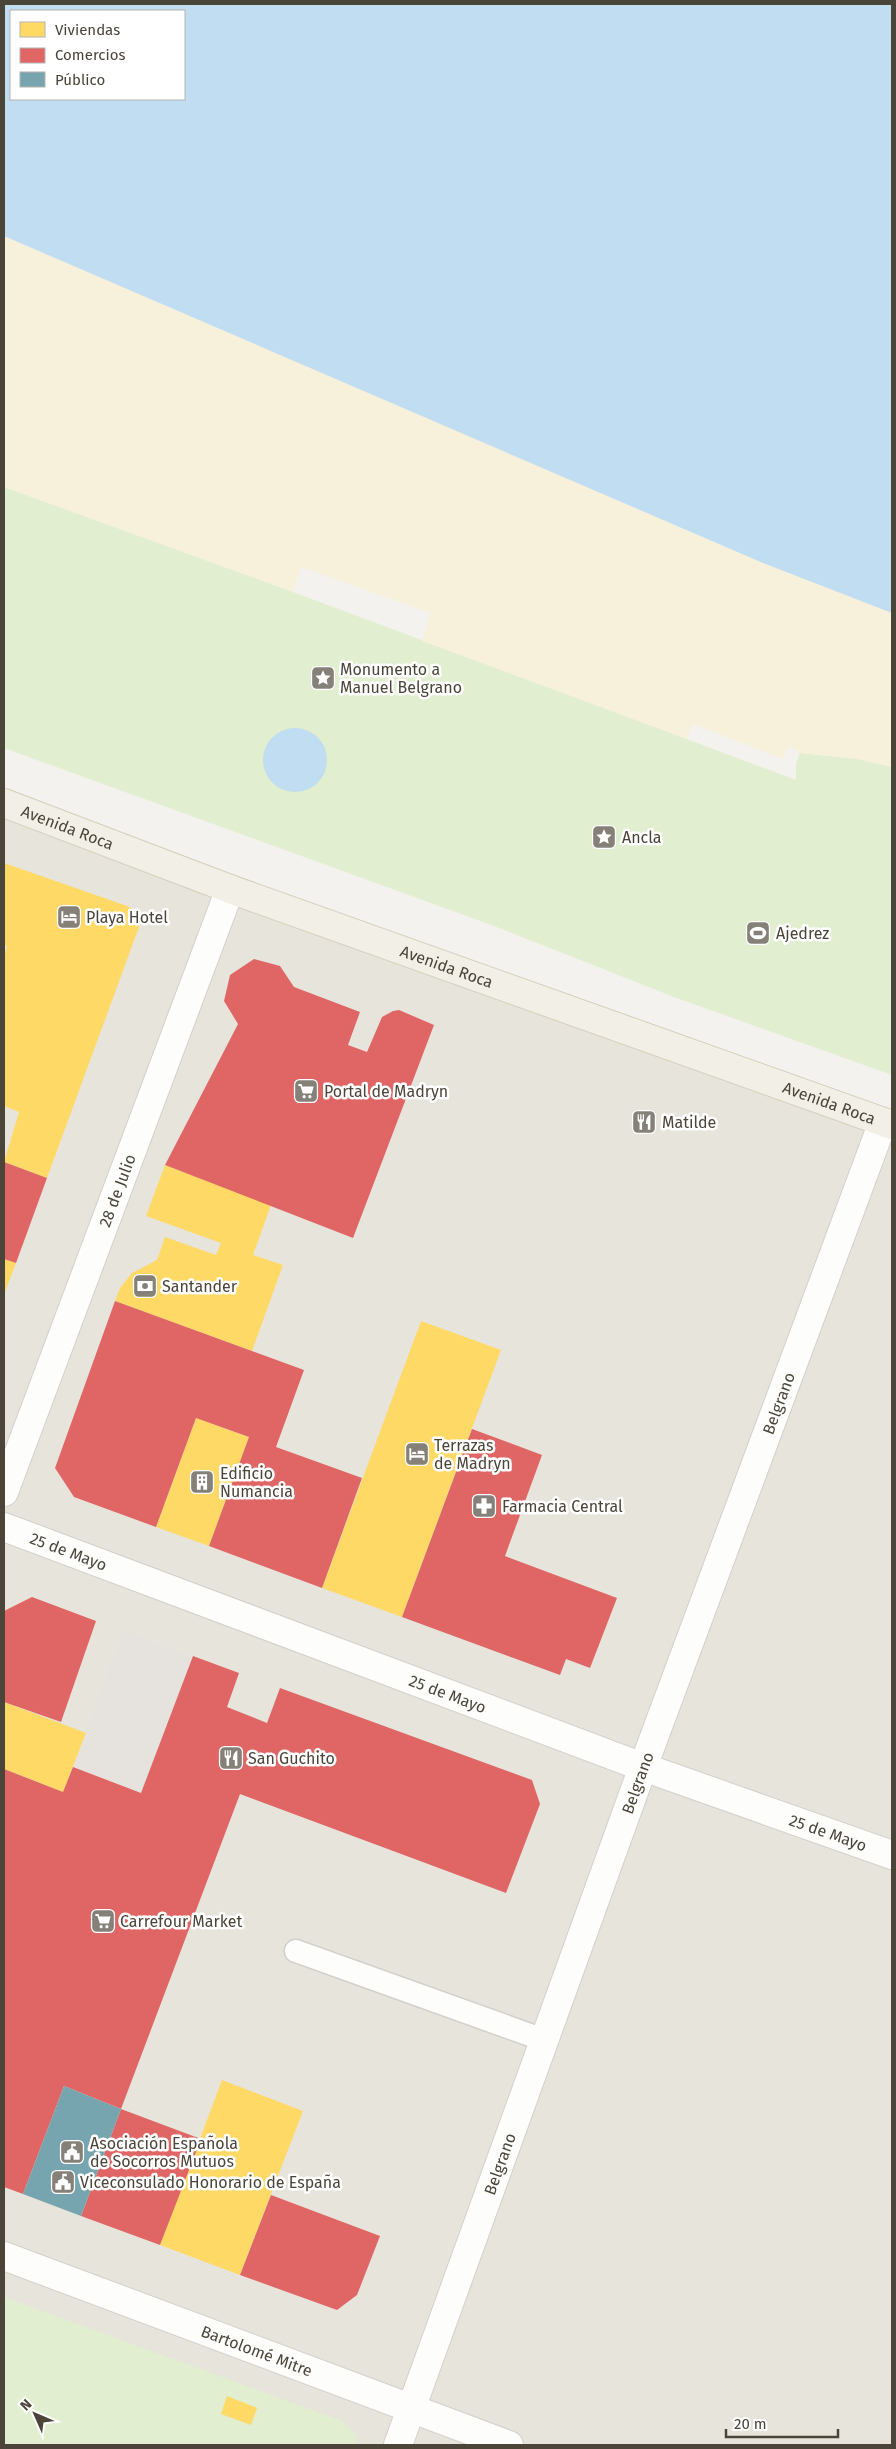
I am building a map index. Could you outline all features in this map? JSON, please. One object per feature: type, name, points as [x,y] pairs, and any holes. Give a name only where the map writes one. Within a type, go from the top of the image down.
[{"type":"main road","name":"Avenida Roca","points":[[4,803],[230,889],[888,1124]]},
{"type":"street","name":"28 de Julio","points":[[4,1492],[230,889]]},
{"type":"street","name":"Belgrano","points":[[398,2445],[643,1767],[888,1124]]},
{"type":"street","name":"25 de Mayo","points":[[4,1527],[643,1767],[892,1856]]},
{"type":"street","name":"Bartolomé Mitre","points":[[4,2256],[411,2410],[509,2445]]},
{"type":"lane","points":[[296,1951],[544,2040]]},
{"type":"shaded area","points":[[4,803],[892,1125],[892,2445],[4,2445]]},
{"type":"shaded area","points":[[123,1631],[193,1656],[141,1793],[73,1767]]},
{"type":"green space","points":[[4,487],[293,592],[796,780],[796,764],[800,753],[857,759],[892,767],[892,1075],[674,997],[494,926],[4,748]]},
{"type":"green space","points":[[4,2297],[342,2421],[356,2434],[357,2445],[4,2445]]},
{"type":"sand","points":[[4,236],[763,563],[892,613],[892,767],[857,759],[800,753],[788,746],[783,759],[693,724],[687,739],[422,641],[431,613],[301,567],[293,592],[4,487]]},
{"type":"water","points":[[4,4],[892,4],[892,613],[763,563],[4,236]]},
{"type":"water","points":[[295,728],[307,730],[318,737],[325,748],[327,760],[325,772],[318,783],[307,790],[295,792],[283,790],[272,783],[265,772],[263,760],[265,748],[272,737],[283,730]]},
{"type":"building: Viviendas","points":[[4,863],[130,907],[139,927],[47,1178],[4,1162],[19,1112],[4,1106],[4,956],[7,946],[4,945]]},
{"type":"building: Viviendas","points":[[165,1165],[271,1205],[253,1255],[283,1265],[252,1351],[115,1301],[120,1288],[132,1273],[157,1260],[165,1237],[216,1255],[221,1243],[146,1216]]},
{"type":"building: Viviendas","points":[[4,1259],[16,1263],[4,1295]]},
{"type":"building: Viviendas","name":"Terrazas de Madryn","points":[[421,1321],[501,1350],[402,1617],[322,1588]]},
{"type":"building: Viviendas","name":"Edificio Numancia","points":[[196,1418],[249,1437],[209,1546],[156,1527]]},
{"type":"building: Viviendas","points":[[4,1702],[86,1733],[63,1792],[4,1769]]},
{"type":"building: Viviendas","points":[[222,2080],[303,2111],[240,2275],[160,2245]]},
{"type":"building: Viviendas","points":[[227,2396],[257,2408],[251,2425],[221,2414]]},
{"type":"building: Comercios","name":"Portal de Madryn","points":[[254,959],[280,966],[294,987],[360,1012],[348,1045],[367,1052],[382,1017],[393,1011],[399,1010],[434,1025],[353,1238],[165,1165],[238,1024],[224,1001],[230,975]]},
{"type":"building: Comercios","points":[[4,1162],[47,1178],[16,1263],[4,1259]]},
{"type":"building: Comercios","points":[[115,1301],[304,1370],[276,1447],[362,1478],[322,1588],[209,1546],[249,1437],[196,1418],[156,1527],[74,1497],[55,1468]]},
{"type":"building: Comercios","points":[[472,1429],[542,1455],[505,1556],[617,1598],[590,1668],[566,1659],[560,1675],[402,1617]]},
{"type":"building: Comercios","points":[[32,1597],[96,1621],[61,1722],[4,1702],[4,1611]]},
{"type":"building: Comercios","points":[[193,1656],[239,1673],[227,1707],[267,1723],[280,1688],[532,1780],[540,1804],[506,1893],[240,1794],[121,2109],[64,2086],[23,2194],[4,2187],[4,1769],[63,1792],[73,1767],[141,1793]]},
{"type":"building: Comercios","points":[[121,2109],[201,2139],[160,2245],[81,2216]]},
{"type":"building: Comercios","points":[[271,2195],[380,2236],[357,2295],[337,2310],[240,2275]]},
{"type":"building: Público","name":"Asociación Española de Socorros Mutuos","points":[[64,2086],[121,2109],[81,2216],[23,2194]]},
{"type":"place","name":"Monumento a Manuel Belgrano","points":[[323,678]]},
{"type":"place","name":"Ancla","points":[[604,837]]},
{"type":"place","name":"Playa Hotel","points":[[69,917]]},
{"type":"place","name":"Ajedrez","points":[[758,933]]},
{"type":"place","name":"Portal de Madryn","points":[[306,1091]]},
{"type":"place","name":"Matilde","points":[[644,1122]]},
{"type":"place","name":"Santander","points":[[145,1286]]},
{"type":"place","name":"Terrazas de Madryn","points":[[417,1454]]},
{"type":"place","name":"Edificio Numancia","points":[[202,1482]]},
{"type":"place","name":"Farmacia Central","points":[[484,1506]]},
{"type":"place","name":"San Guchito","points":[[231,1758]]},
{"type":"place","name":"Carrefour Market","points":[[103,1921]]},
{"type":"place","name":"Asociación Española de Socorros Mutuos","points":[[72,2152]]},
{"type":"place","name":"Viceconsulado Honorario de España","points":[[63,2182]]}]
